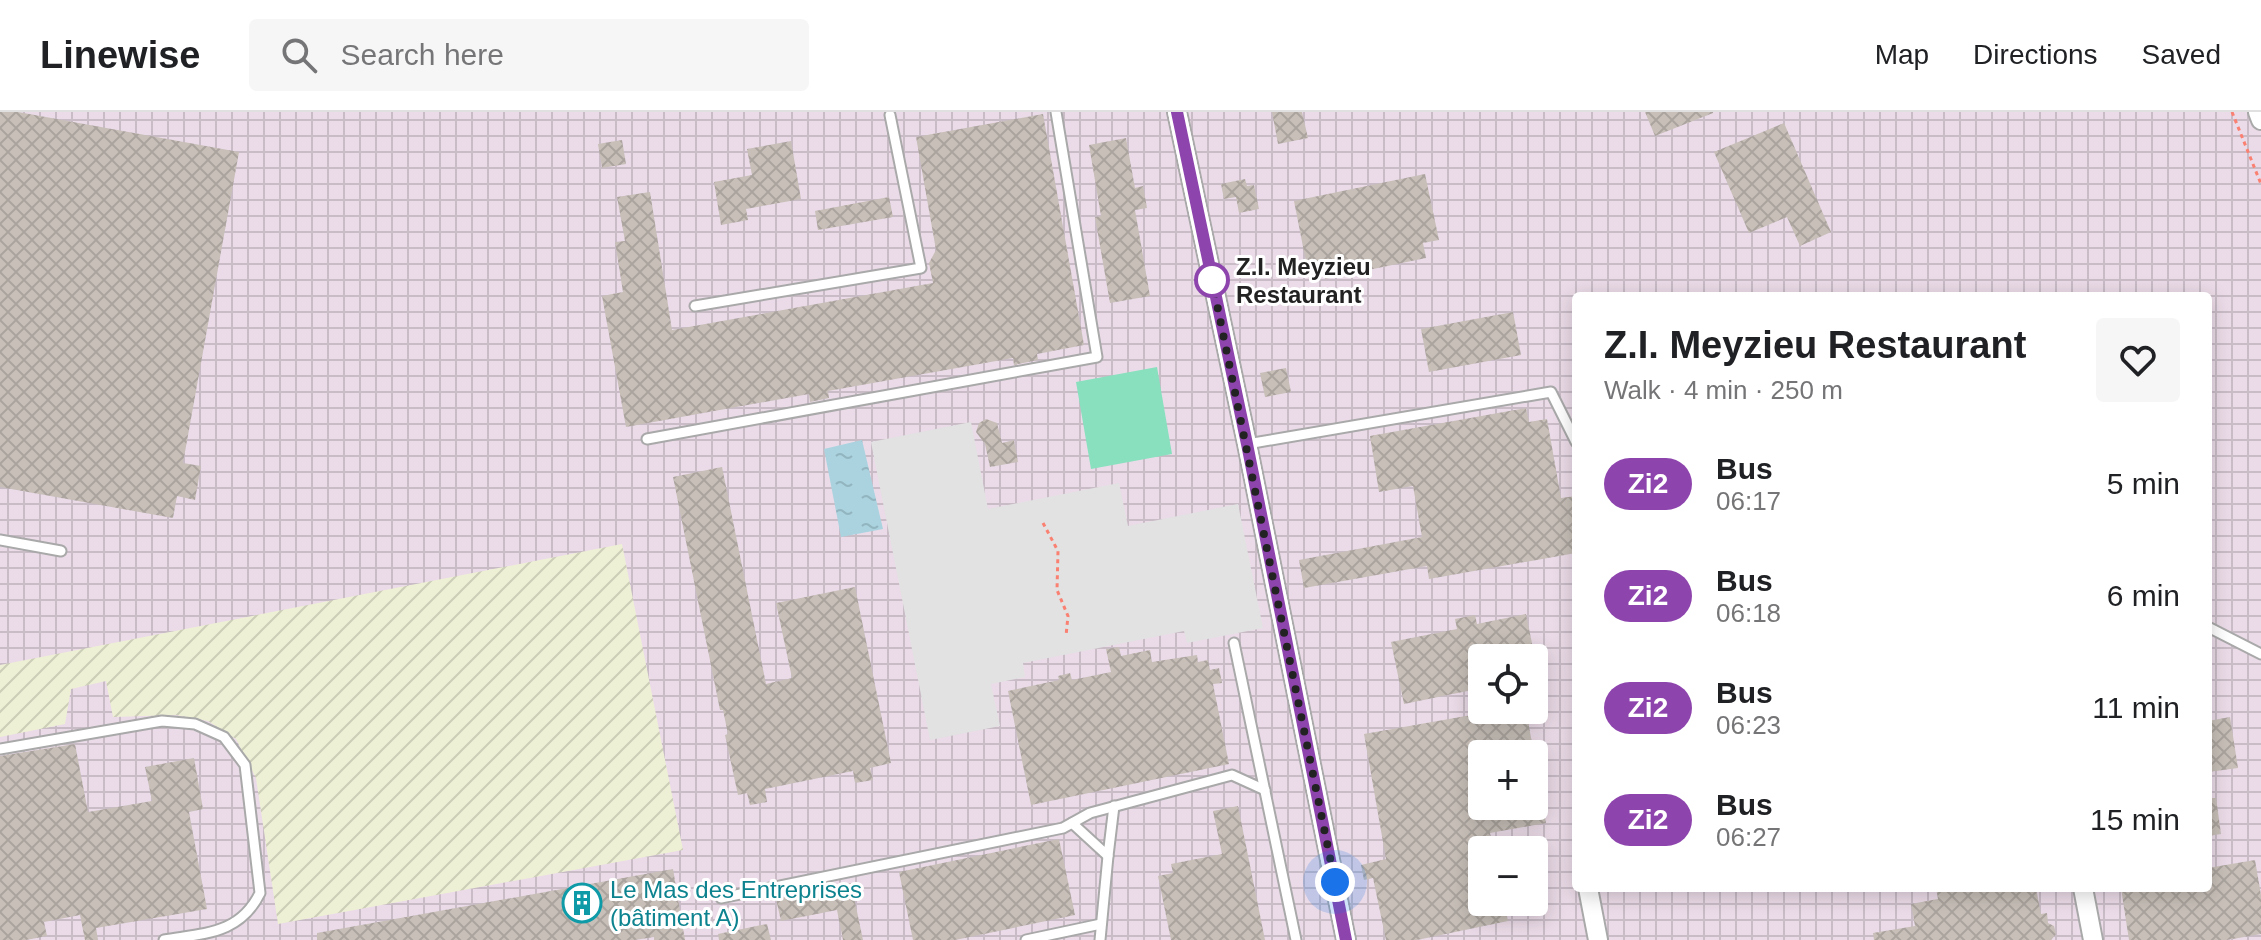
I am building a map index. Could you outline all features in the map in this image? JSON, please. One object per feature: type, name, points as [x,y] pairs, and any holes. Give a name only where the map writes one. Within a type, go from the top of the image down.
[{"type":"street","points":[[1177,112],[1346,940]]},
{"type":"street","points":[[2258,112],[2261,120]]},
{"type":"street","points":[[1589,892],[1598,940]]},
{"type":"street","points":[[2084,892],[2093,940]]},
{"type":"lane","points":[[647,439],[1097,357],[1056,112]]},
{"type":"lane","points":[[695,306],[921,268],[890,115]]},
{"type":"lane","points":[[1247,444],[1551,392],[1572,434]]},
{"type":"lane","points":[[0,540],[61,551]]},
{"type":"lane","points":[[2212,629],[2261,654]]},
{"type":"lane","points":[[1234,643],[1296,940]]},
{"type":"lane","points":[[0,749],[162,721],[195,724],[224,737],[245,765],[260,893],[253,908],[225,929],[164,940]]},
{"type":"lane","points":[[721,898],[1063,828],[1090,813],[1232,775],[1265,790]]},
{"type":"lane","points":[[1100,940],[1114,806]]},
{"type":"lane","points":[[1072,823],[1108,856]]},
{"type":"lane","points":[[1026,940],[1101,924]]},
{"type":"path","points":[[2232,112],[2261,184]]},
{"type":"path","points":[[1043,523],[1058,551],[1057,590],[1059,601],[1068,616],[1066,636]]},
{"type":"shaded area","points":[[0,112],[2261,112],[2261,940],[0,940]]},
{"type":"shaded area","points":[[971,422],[988,509],[1119,483],[1128,526],[1238,504],[1263,628],[1187,643],[1184,631],[1023,663],[1025,677],[991,684],[1000,726],[930,740],[871,442]]},
{"type":"green space","points":[[1157,367],[1172,454],[1091,469],[1076,382]]},
{"type":"green space","points":[[622,544],[683,850],[278,924],[256,778],[236,739],[208,721],[176,715],[113,717],[106,681],[71,689],[65,724],[0,737],[0,665]]},
{"type":"water","points":[[862,440],[883,529],[841,537],[824,449]]},
{"type":"building","points":[[0,112],[18,112],[239,152],[183,463],[201,466],[195,500],[177,496],[173,518],[0,487]]},
{"type":"building","points":[[1272,112],[1302,112],[1308,138],[1278,144]]},
{"type":"building","points":[[1645,112],[1713,112],[1713,113],[1655,136]]},
{"type":"building","points":[[1043,114],[1084,345],[1037,354],[1038,360],[1014,365],[1013,358],[828,391],[829,398],[810,402],[809,394],[626,427],[602,296],[623,292],[615,242],[625,241],[617,197],[650,192],[672,330],[933,283],[929,263],[936,250],[916,137]]},
{"type":"building","points":[[1784,123],[1831,232],[1800,246],[1787,217],[1749,233],[1714,152]]},
{"type":"building","points":[[1126,138],[1135,188],[1143,186],[1147,208],[1135,210],[1150,296],[1110,303],[1095,217],[1101,216],[1089,145]]},
{"type":"building","points":[[622,140],[626,164],[602,168],[598,144]]},
{"type":"building","points":[[791,141],[801,199],[746,209],[748,220],[721,225],[714,182],[752,175],[747,149]]},
{"type":"building","points":[[1425,174],[1439,240],[1423,243],[1426,258],[1325,279],[1322,264],[1307,267],[1294,201]]},
{"type":"building","points":[[1245,179],[1247,186],[1254,185],[1259,209],[1239,213],[1236,197],[1224,199],[1221,184]]},
{"type":"building","points":[[889,197],[893,217],[818,230],[815,211]]},
{"type":"building","points":[[1513,312],[1521,355],[1429,372],[1421,329]]},
{"type":"building","points":[[1286,368],[1291,392],[1265,397],[1260,373]]},
{"type":"building","points":[[1526,408],[1529,422],[1547,419],[1561,498],[1572,497],[1572,554],[1429,579],[1427,566],[1304,588],[1299,560],[1422,537],[1413,486],[1379,492],[1370,436]]},
{"type":"building","points":[[986,419],[997,423],[1002,443],[1014,440],[1018,462],[990,467],[985,444],[976,432],[979,423]]},
{"type":"building","points":[[722,467],[766,684],[792,678],[776,603],[855,587],[891,763],[870,768],[873,780],[855,783],[853,771],[765,789],[767,802],[750,805],[747,793],[738,795],[725,735],[728,734],[723,710],[720,710],[673,477]]},
{"type":"building","points":[[1526,614],[1532,644],[1468,644],[1468,691],[1404,704],[1391,642],[1457,629],[1455,619],[1475,615],[1477,624]]},
{"type":"building","points":[[1119,647],[1121,656],[1150,650],[1152,662],[1197,655],[1198,662],[1208,660],[1210,670],[1219,668],[1222,683],[1213,684],[1229,764],[1031,805],[1008,691],[1059,680],[1058,676],[1070,673],[1072,680],[1111,672],[1106,649]]},
{"type":"building","points":[[1468,716],[1468,724],[1529,724],[1531,740],[1468,740],[1468,820],[1545,820],[1546,823],[1490,833],[1491,836],[1468,836],[1468,916],[1507,916],[1508,921],[1417,940],[1386,940],[1373,878],[1364,880],[1361,865],[1386,859],[1364,734]]},
{"type":"building","points":[[2230,717],[2238,768],[2212,771],[2212,720]]},
{"type":"building","points":[[75,744],[88,812],[152,801],[145,767],[194,758],[203,809],[189,812],[207,909],[96,928],[98,940],[85,940],[80,915],[44,922],[47,936],[0,940],[0,756]]},
{"type":"building","points":[[2212,798],[2216,798],[2221,834],[2212,835]]},
{"type":"building","points":[[1238,806],[1265,940],[1171,940],[1158,876],[1173,873],[1171,864],[1222,854],[1213,811]]},
{"type":"building","points":[[1059,839],[1075,915],[955,940],[913,940],[899,872]]},
{"type":"building","points":[[2255,860],[2261,895],[2261,934],[2227,940],[2129,940],[2122,892],[2212,892],[2212,867]]},
{"type":"building","name":"Le Mas des Entreprises (bâtiment A)","points":[[673,869],[685,940],[654,940],[654,937],[635,940],[317,940],[317,933]]},
{"type":"building","points":[[851,883],[863,940],[843,940],[837,910],[781,921],[776,899]]},
{"type":"building","points":[[1937,892],[2037,892],[2041,914],[2047,913],[2048,923],[2054,926],[2056,934],[2051,940],[1874,940],[1873,933],[1915,926],[1911,904],[1938,899]]},
{"type":"building","points":[[767,924],[771,940],[719,940],[718,934]]},
{"type":"bus line","name":"Zi2","points":[[1177,112],[1346,940]]},
{"type":"place","name":"Z.I. Meyzieu Restaurant","points":[[1212,280]]},
{"type":"place","name":"Le Mas des Entreprises (bâtiment A)","points":[[582,903]]},
{"type":"route","points":[[1212,280],[1335,882]]}]
